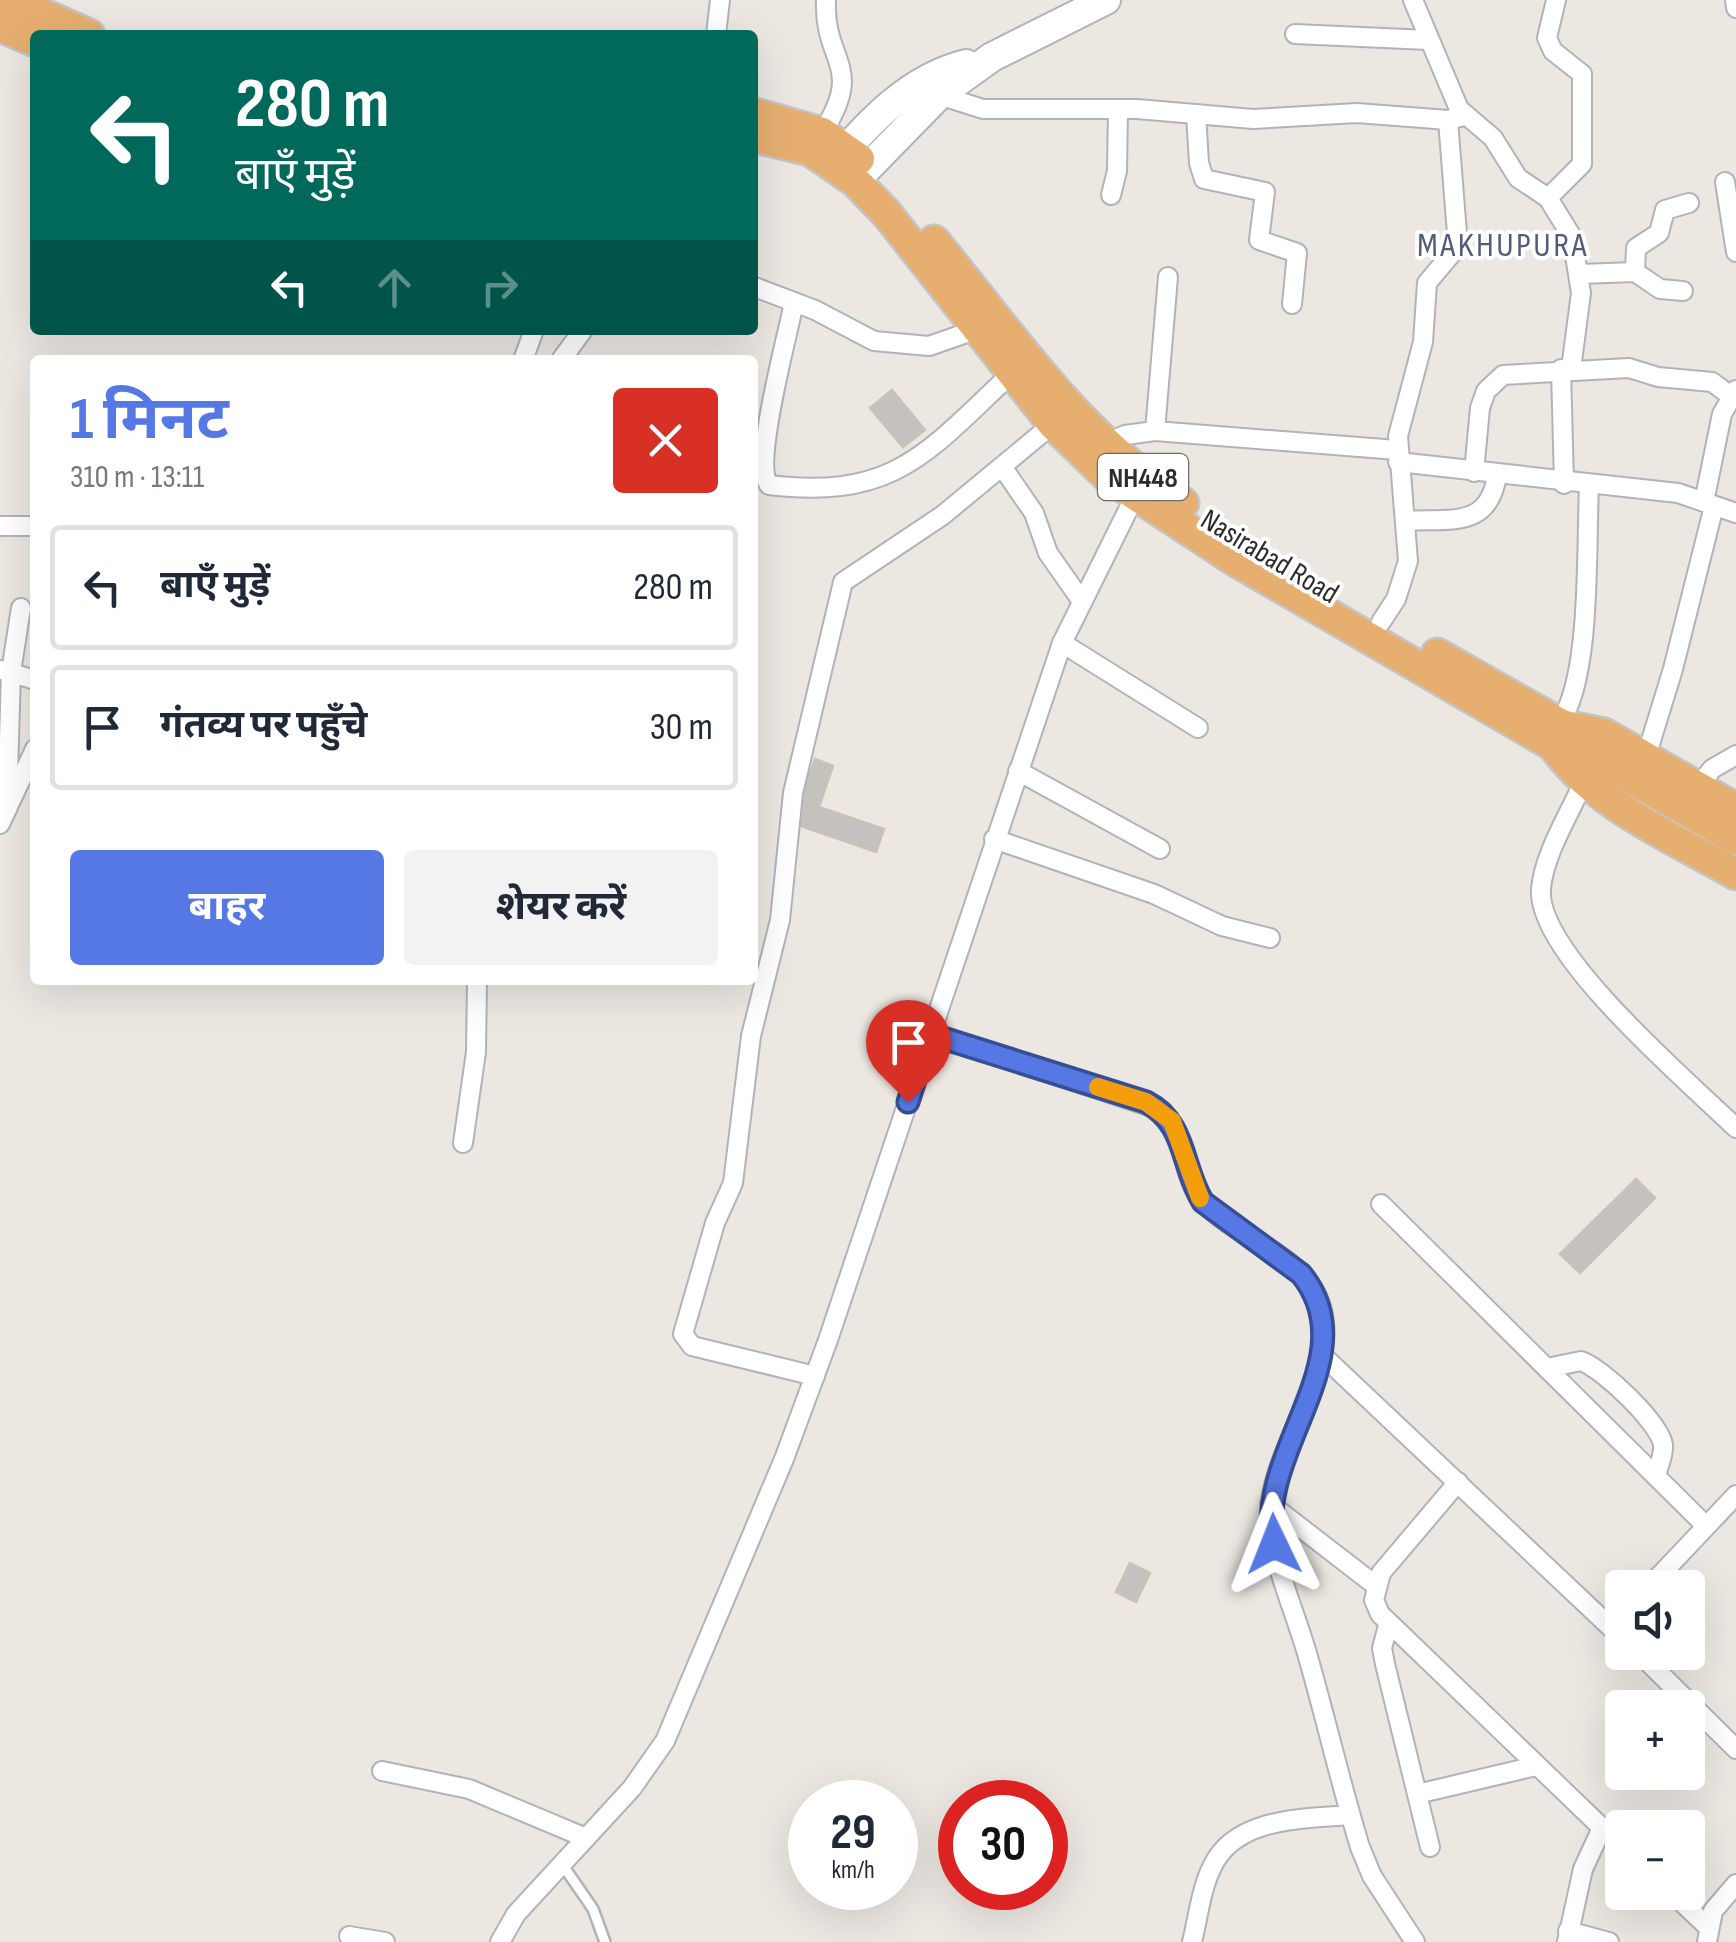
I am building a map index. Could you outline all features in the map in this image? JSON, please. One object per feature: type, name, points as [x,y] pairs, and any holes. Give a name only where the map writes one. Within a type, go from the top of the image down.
[{"type":"highway","points":[[11,0],[79,30]]},
{"type":"highway","points":[[0,26],[30,39]]},
{"type":"highway","name":"Nasirabad Road","points":[[758,117],[845,159],[922,226],[1070,413],[1172,496],[1558,731],[1594,773],[1736,840]]},
{"type":"highway","name":"Nasirabad Road","points":[[758,137],[845,159],[1052,424],[1135,496],[1558,731]]},
{"type":"highway","points":[[1558,731],[1604,734],[1736,809]]},
{"type":"highway","points":[[1594,773],[1736,874]]},
{"type":"main road","points":[[845,159],[992,58],[1106,0]]},
{"type":"main road","points":[[845,159],[890,105],[927,79],[992,58]]},
{"type":"street","points":[[717,30],[720,0]]},
{"type":"street","points":[[826,0],[844,84],[838,108],[845,159]]},
{"type":"street","points":[[1381,622],[1396,600],[1408,561],[1398,456],[1400,422],[1422,342],[1426,283],[1458,246],[1456,118],[1414,0]]},
{"type":"street","points":[[1548,198],[1578,171],[1585,154],[1582,74],[1553,50],[1547,38],[1556,0]]},
{"type":"street","points":[[1735,0],[1736,8]]},
{"type":"street","points":[[1295,34],[1428,40]]},
{"type":"street","points":[[939,94],[983,109],[1118,109],[1253,119],[1377,113],[1456,118],[1493,138],[1518,178],[1548,198],[1572,237],[1580,274],[1580,311],[1566,369],[1564,484]]},
{"type":"street","points":[[1111,195],[1117,170],[1118,109]]},
{"type":"street","points":[[1196,114],[1198,163],[1204,180],[1265,192],[1259,240],[1297,253],[1292,304]]},
{"type":"street","points":[[1726,182],[1736,252]]},
{"type":"street","points":[[1635,272],[1636,248],[1659,233],[1665,210],[1690,203]]},
{"type":"street","points":[[1580,274],[1635,272],[1660,289],[1683,291]]},
{"type":"street","points":[[1156,431],[1168,277]]},
{"type":"street","points":[[758,288],[874,342],[929,346],[978,329]]},
{"type":"street","points":[[794,302],[769,422],[764,470],[769,486],[883,479],[918,460],[1012,373]]},
{"type":"street","points":[[1474,472],[1480,408],[1493,382],[1516,372],[1629,368],[1658,377],[1702,380],[1733,393],[1722,414],[1709,504],[1674,669],[1646,757]]},
{"type":"street","points":[[815,1376],[692,1346],[683,1334],[715,1223],[732,1183],[751,1036],[780,920],[793,793],[820,693],[843,582],[943,516],[1052,424]]},
{"type":"street","points":[[1104,444],[1125,435],[1156,431],[1398,456],[1474,472],[1678,494],[1736,514]]},
{"type":"street","points":[[1003,468],[1034,513],[1048,553],[1081,600]]},
{"type":"street","points":[[1405,520],[1480,512],[1494,496],[1497,475]]},
{"type":"street","points":[[1558,731],[1572,703],[1580,654],[1588,486]]},
{"type":"street","points":[[500,1942],[516,1914],[586,1838],[665,1741],[815,1376],[1062,643],[1135,496]]},
{"type":"street","points":[[0,526],[30,526]]},
{"type":"street","points":[[3,817],[6,671],[21,608]]},
{"type":"street","points":[[1062,643],[1198,728]]},
{"type":"street","points":[[6,671],[30,678]]},
{"type":"street","points":[[1698,787],[1712,770],[1736,756]]},
{"type":"street","points":[[3,817],[30,760]]},
{"type":"street","points":[[1018,770],[1160,849]]},
{"type":"street","points":[[1594,773],[1547,866],[1542,912],[1571,959],[1604,997],[1736,1128]]},
{"type":"street","points":[[994,839],[1138,888],[1222,926],[1270,938]]},
{"type":"street","points":[[463,1143],[476,1052],[477,985]]},
{"type":"street","points":[[930,1034],[1161,1110],[1172,1121],[1193,1187],[1203,1202],[1283,1258],[1314,1289],[1325,1330],[1322,1355],[1281,1459],[1270,1504],[1274,1544],[1350,1814],[1372,1876],[1415,1942]]},
{"type":"street","points":[[1381,1204],[1705,1525]]},
{"type":"street","points":[[1322,1355],[1605,1614]]},
{"type":"street","points":[[1547,1368],[1581,1361],[1606,1376],[1656,1429],[1663,1444],[1656,1476]]},
{"type":"street","points":[[1458,1482],[1374,1585],[1374,1600],[1388,1626],[1605,1831]]},
{"type":"street","points":[[1664,1570],[1736,1495]]},
{"type":"street","points":[[1270,1504],[1374,1585]]},
{"type":"street","points":[[1388,1626],[1382,1648],[1385,1664],[1430,1848]]},
{"type":"street","points":[[1656,1670],[1736,1750]]},
{"type":"street","points":[[1417,1794],[1536,1766]]},
{"type":"street","points":[[382,1771],[469,1789],[586,1838]]},
{"type":"street","points":[[1192,1942],[1210,1870],[1236,1840],[1281,1822],[1350,1814]]},
{"type":"street","points":[[1602,1828],[1584,1870],[1568,1937],[1609,1942]]},
{"type":"street","points":[[1687,1910],[1708,1934],[1721,1898],[1736,1884]]},
{"type":"street","points":[[349,1936],[385,1942]]},
{"type":"lane","points":[[562,1864],[593,1909],[605,1942]]},
{"type":"building","points":[[892,390],[925,430],[903,447],[870,408]]},
{"type":"building","points":[[815,759],[833,766],[819,807],[884,829],[876,852],[792,823]]},
{"type":"building","points":[[1636,1179],[1655,1198],[1580,1273],[1560,1254]]},
{"type":"building","points":[[1130,1563],[1150,1573],[1136,1602],[1116,1592]]},
{"type":"slow traffic","points":[[1098,1087],[1146,1102],[1172,1121],[1200,1198]]},
{"type":"district","name":"MAKHUPURA","points":[[1503,244]]},
{"type":"route","points":[[908,1102],[930,1034],[1146,1102],[1172,1121],[1193,1187],[1203,1202],[1283,1258],[1314,1289],[1325,1330],[1322,1355],[1281,1459],[1270,1504],[1274,1544]]}]
